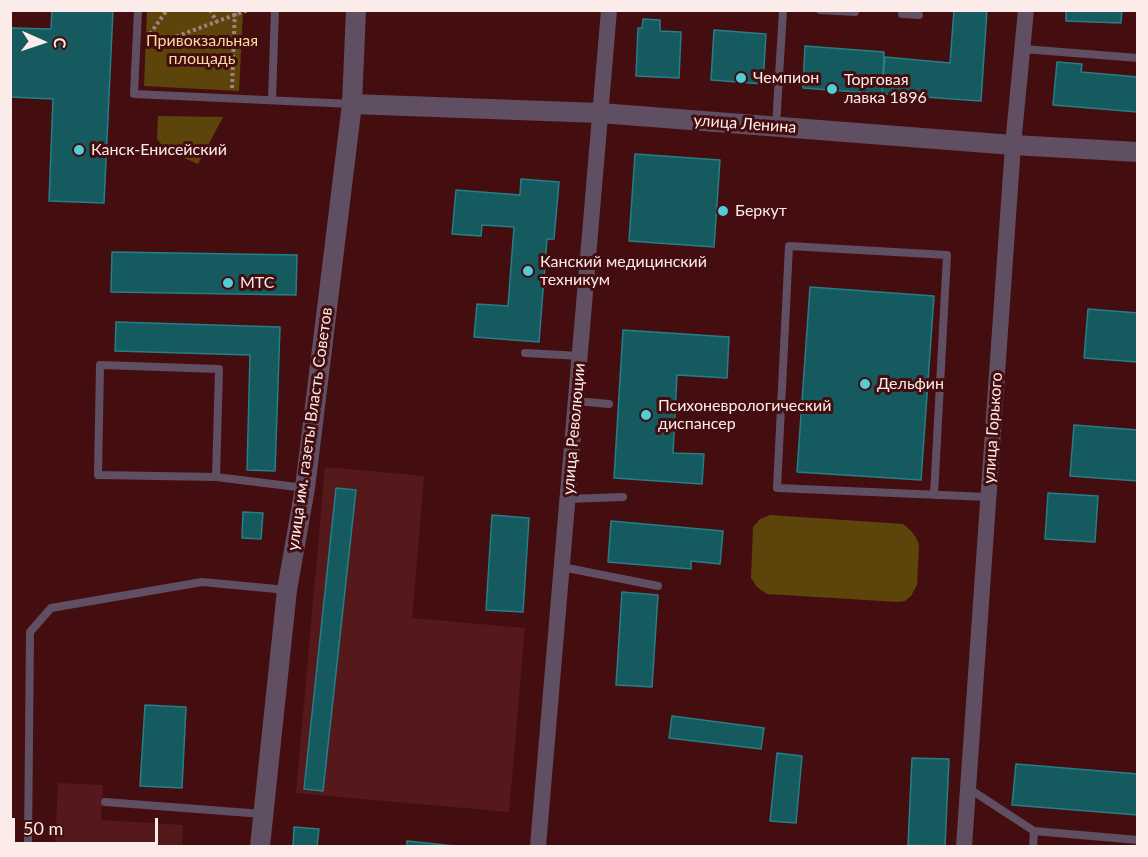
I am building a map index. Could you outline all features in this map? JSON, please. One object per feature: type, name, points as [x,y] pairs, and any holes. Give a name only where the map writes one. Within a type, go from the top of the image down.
[{"type":"street","name":"улица им. газеты Власть Советов","points":[[260,846],[287,590],[305,488],[352,104],[356,10]]},
{"type":"street","name":"улица Революции","points":[[538,846],[609,10]]},
{"type":"street","name":"улица Горького","points":[[964,846],[1013,145],[1026,10]]},
{"type":"street","name":"улица Ленина","points":[[352,104],[600,113],[1013,145],[1137,152]]},
{"type":"lane","points":[[138,10],[134,94],[352,104]]},
{"type":"lane","points":[[272,99],[275,10]]},
{"type":"lane","points":[[776,127],[783,10]]},
{"type":"lane","points":[[820,10],[855,12]]},
{"type":"lane","points":[[902,10],[902,14],[920,15]]},
{"type":"lane","points":[[1023,49],[1137,58]]},
{"type":"lane","points":[[934,495],[947,255],[789,246],[777,488],[934,495],[988,497]]},
{"type":"lane","points":[[525,353],[580,356]]},
{"type":"lane","points":[[216,477],[219,369],[100,365],[98,475],[216,477],[305,488]]},
{"type":"lane","points":[[576,401],[609,404]]},
{"type":"lane","points":[[568,499],[623,497]]},
{"type":"lane","points":[[562,567],[658,586]]},
{"type":"lane","points":[[28,846],[30,632],[51,608],[202,582],[287,590]]},
{"type":"lane","points":[[968,788],[1034,831],[1137,840]]},
{"type":"lane","points":[[105,802],[264,814]]},
{"type":"lane","points":[[1033,846],[1034,831]]},
{"type":"path","points":[[210,10],[217,22]]},
{"type":"path","points":[[136,52],[248,10]]},
{"type":"path","points":[[232,91],[235,13]]},
{"type":"shaded area","points":[[325,467],[424,476],[412,618],[525,628],[509,812],[296,793]]},
{"type":"shaded area","points":[[58,783],[103,785],[101,820],[183,825],[182,846],[55,846]]},
{"type":"green space","name":"Привокзальная площадь","points":[[147,11],[243,11],[239,91],[144,86]]},
{"type":"green space","points":[[158,116],[223,117],[198,164],[166,150],[157,139]]},
{"type":"green space","points":[[770,515],[903,524],[913,533],[919,545],[917,585],[911,596],[905,601],[898,602],[767,594],[757,587],[751,578],[753,527],[760,519]]},
{"type":"building","name":"Канск-Енисейский","points":[[52,10],[113,10],[104,203],[49,201],[53,99],[10,97],[10,28],[51,29]]},
{"type":"building","points":[[954,10],[987,10],[981,101],[882,94],[885,57],[950,63]]},
{"type":"building","points":[[1066,10],[1122,10],[1121,23],[1066,21]]},
{"type":"building","points":[[643,19],[660,20],[660,31],[681,32],[679,78],[636,76],[638,28],[642,28]]},
{"type":"building","points":[[714,30],[766,34],[763,84],[711,80]]},
{"type":"building","points":[[805,46],[884,52],[882,94],[803,88]]},
{"type":"building","points":[[1057,62],[1082,64],[1081,72],[1138,77],[1138,112],[1053,105]]},
{"type":"building","points":[[635,154],[720,160],[714,247],[629,241]]},
{"type":"building","name":"Канский медицинский техникум","points":[[521,179],[559,182],[554,239],[547,239],[539,342],[474,337],[477,304],[508,306],[514,227],[482,225],[481,236],[452,234],[456,190],[520,195]]},
{"type":"building","points":[[112,252],[297,255],[296,295],[111,292]]},
{"type":"building","name":"Дельфин","points":[[810,287],[934,296],[921,480],[797,472]]},
{"type":"building","points":[[1088,309],[1138,313],[1138,362],[1084,358]]},
{"type":"building","points":[[116,322],[280,327],[275,471],[247,470],[250,355],[115,351]]},
{"type":"building","name":"Психоневрологический диспансер","points":[[623,330],[729,337],[727,378],[677,375],[673,453],[704,454],[702,484],[614,478]]},
{"type":"building","points":[[1074,425],[1138,430],[1138,481],[1070,476]]},
{"type":"building","points":[[336,488],[356,490],[323,791],[304,789]]},
{"type":"building","points":[[1048,493],[1098,496],[1095,542],[1045,539]]},
{"type":"building","points":[[243,512],[263,513],[261,539],[242,538]]},
{"type":"building","points":[[492,515],[529,518],[523,612],[486,610]]},
{"type":"building","points":[[611,521],[723,531],[720,564],[691,561],[691,569],[608,562]]},
{"type":"building","points":[[622,592],[658,595],[652,687],[616,685]]},
{"type":"building","points":[[145,705],[186,707],[182,788],[140,786]]},
{"type":"building","points":[[672,716],[764,728],[761,749],[669,738]]},
{"type":"building","points":[[777,753],[802,756],[796,823],[770,821]]},
{"type":"building","points":[[912,758],[949,759],[945,846],[908,845]]},
{"type":"building","points":[[1016,764],[1138,774],[1138,815],[1012,805]]},
{"type":"building","points":[[294,827],[319,829],[317,846],[293,846]]},
{"type":"building","points":[[407,841],[455,846],[407,846]]},
{"type":"place","name":"Чемпион","points":[[741,78]]},
{"type":"place","name":"Торговая лавка 1896","points":[[832,89]]},
{"type":"place","name":"Канск-Енисейский","points":[[79,150]]},
{"type":"place","name":"Беркут","points":[[723,211]]},
{"type":"place","name":"Канский медицинский техникум","points":[[528,271]]},
{"type":"place","name":"МТС","points":[[228,283]]},
{"type":"place","name":"Дельфин","points":[[865,384]]},
{"type":"place","name":"Психоневрологический диспансер","points":[[646,415]]}]
